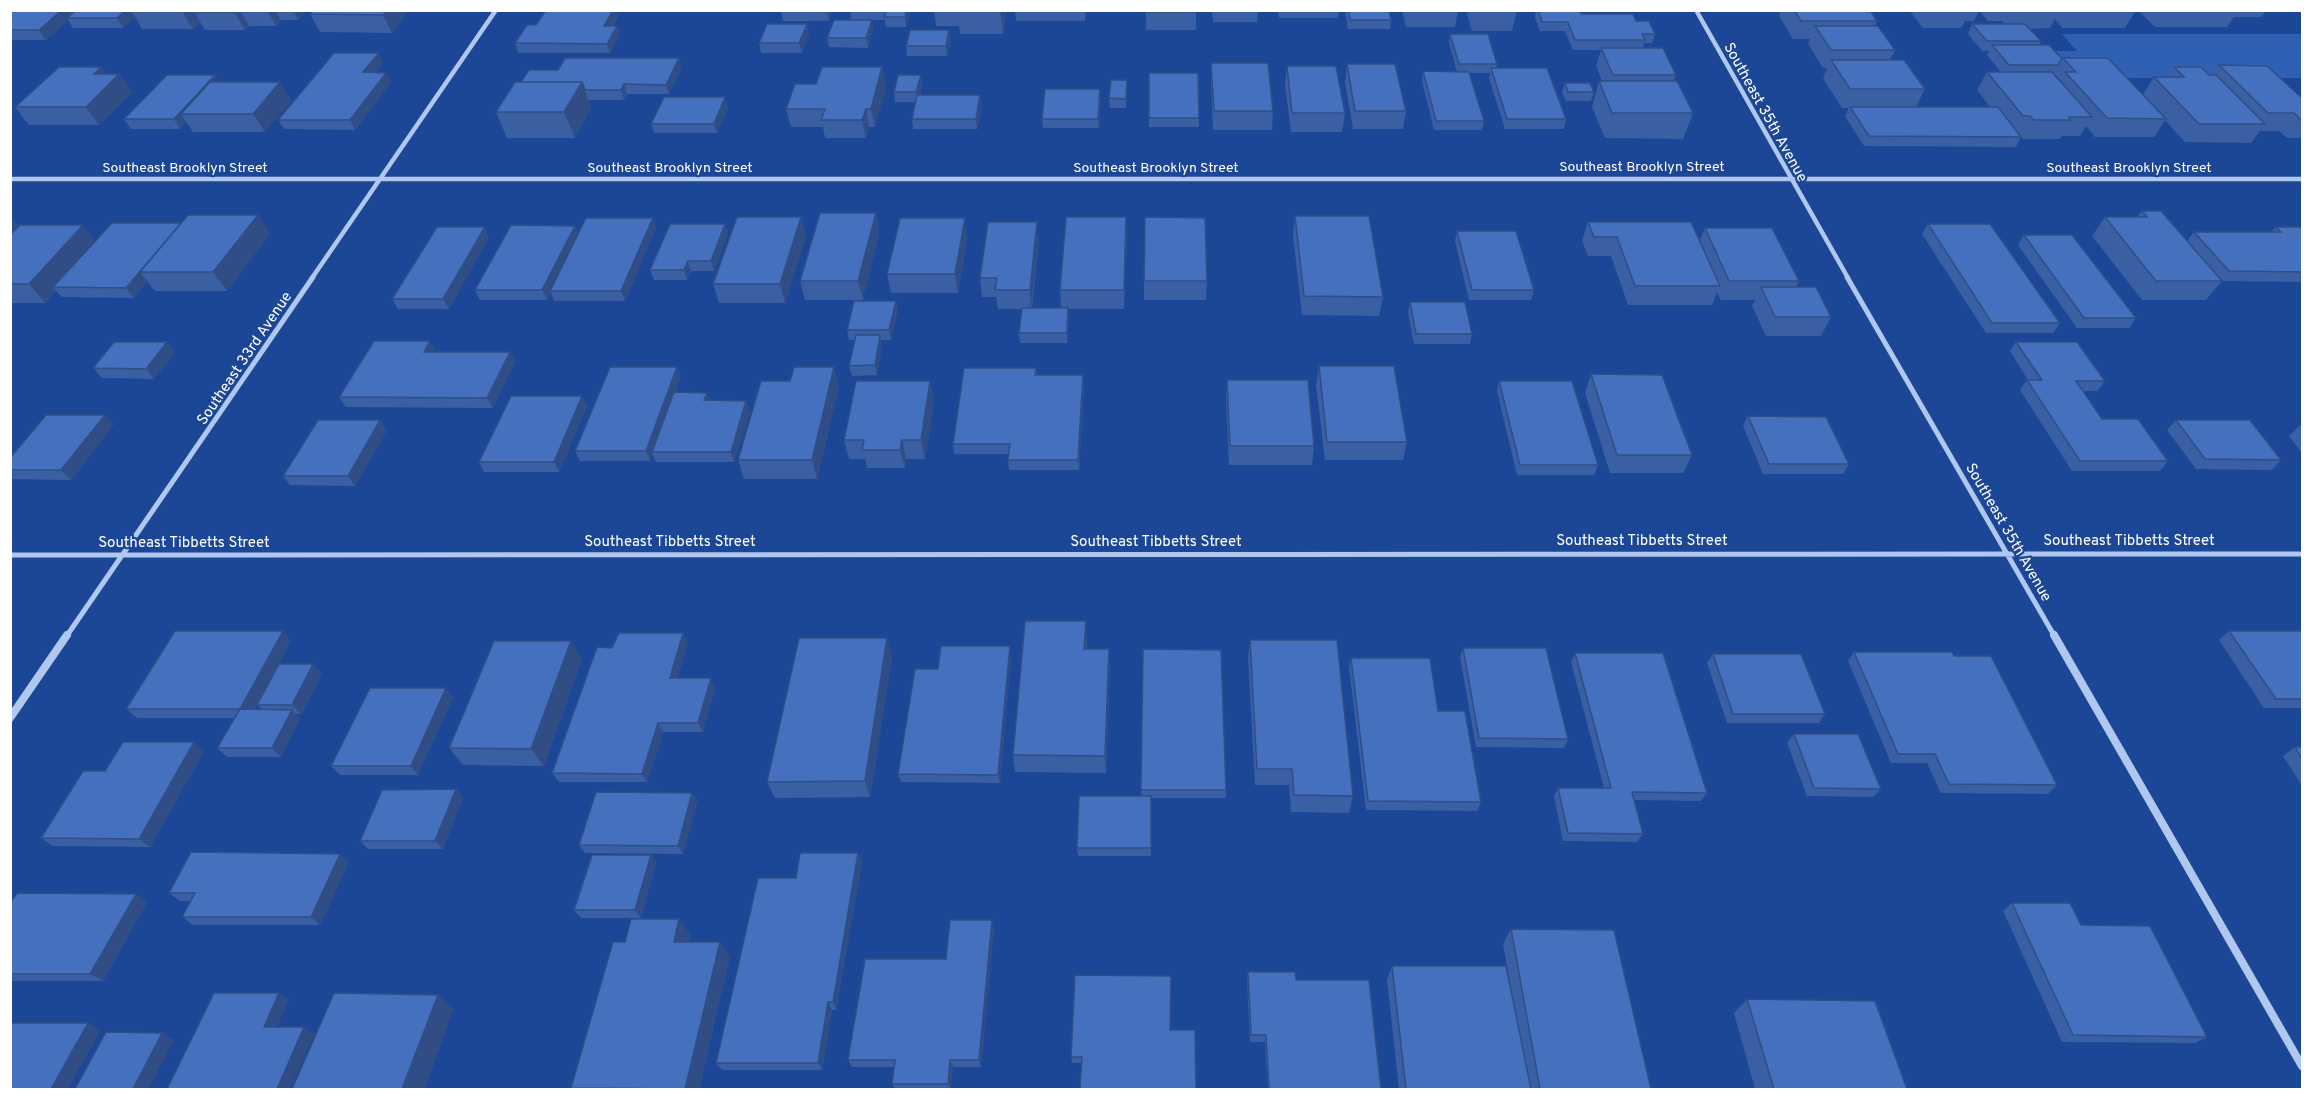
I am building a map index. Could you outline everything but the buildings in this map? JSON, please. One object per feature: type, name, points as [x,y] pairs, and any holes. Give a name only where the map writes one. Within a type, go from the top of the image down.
[{"type":"street","name":"Southeast 33rd Avenue","points":[[10,718],[382,180],[496,10]]},
{"type":"street","name":"Southeast 35th Avenue","points":[[1696,10],[1790,178],[2302,1066]]},
{"type":"street","name":"Southeast Brooklyn Street","points":[[10,179],[2302,179]]},
{"type":"street","name":"Southeast Tibbetts Street","points":[[10,555],[2302,554]]},
{"type":"shaded area","points":[[2062,34],[2302,34],[2302,78],[2104,78],[2046,60],[2038,51],[2077,51]]}]
